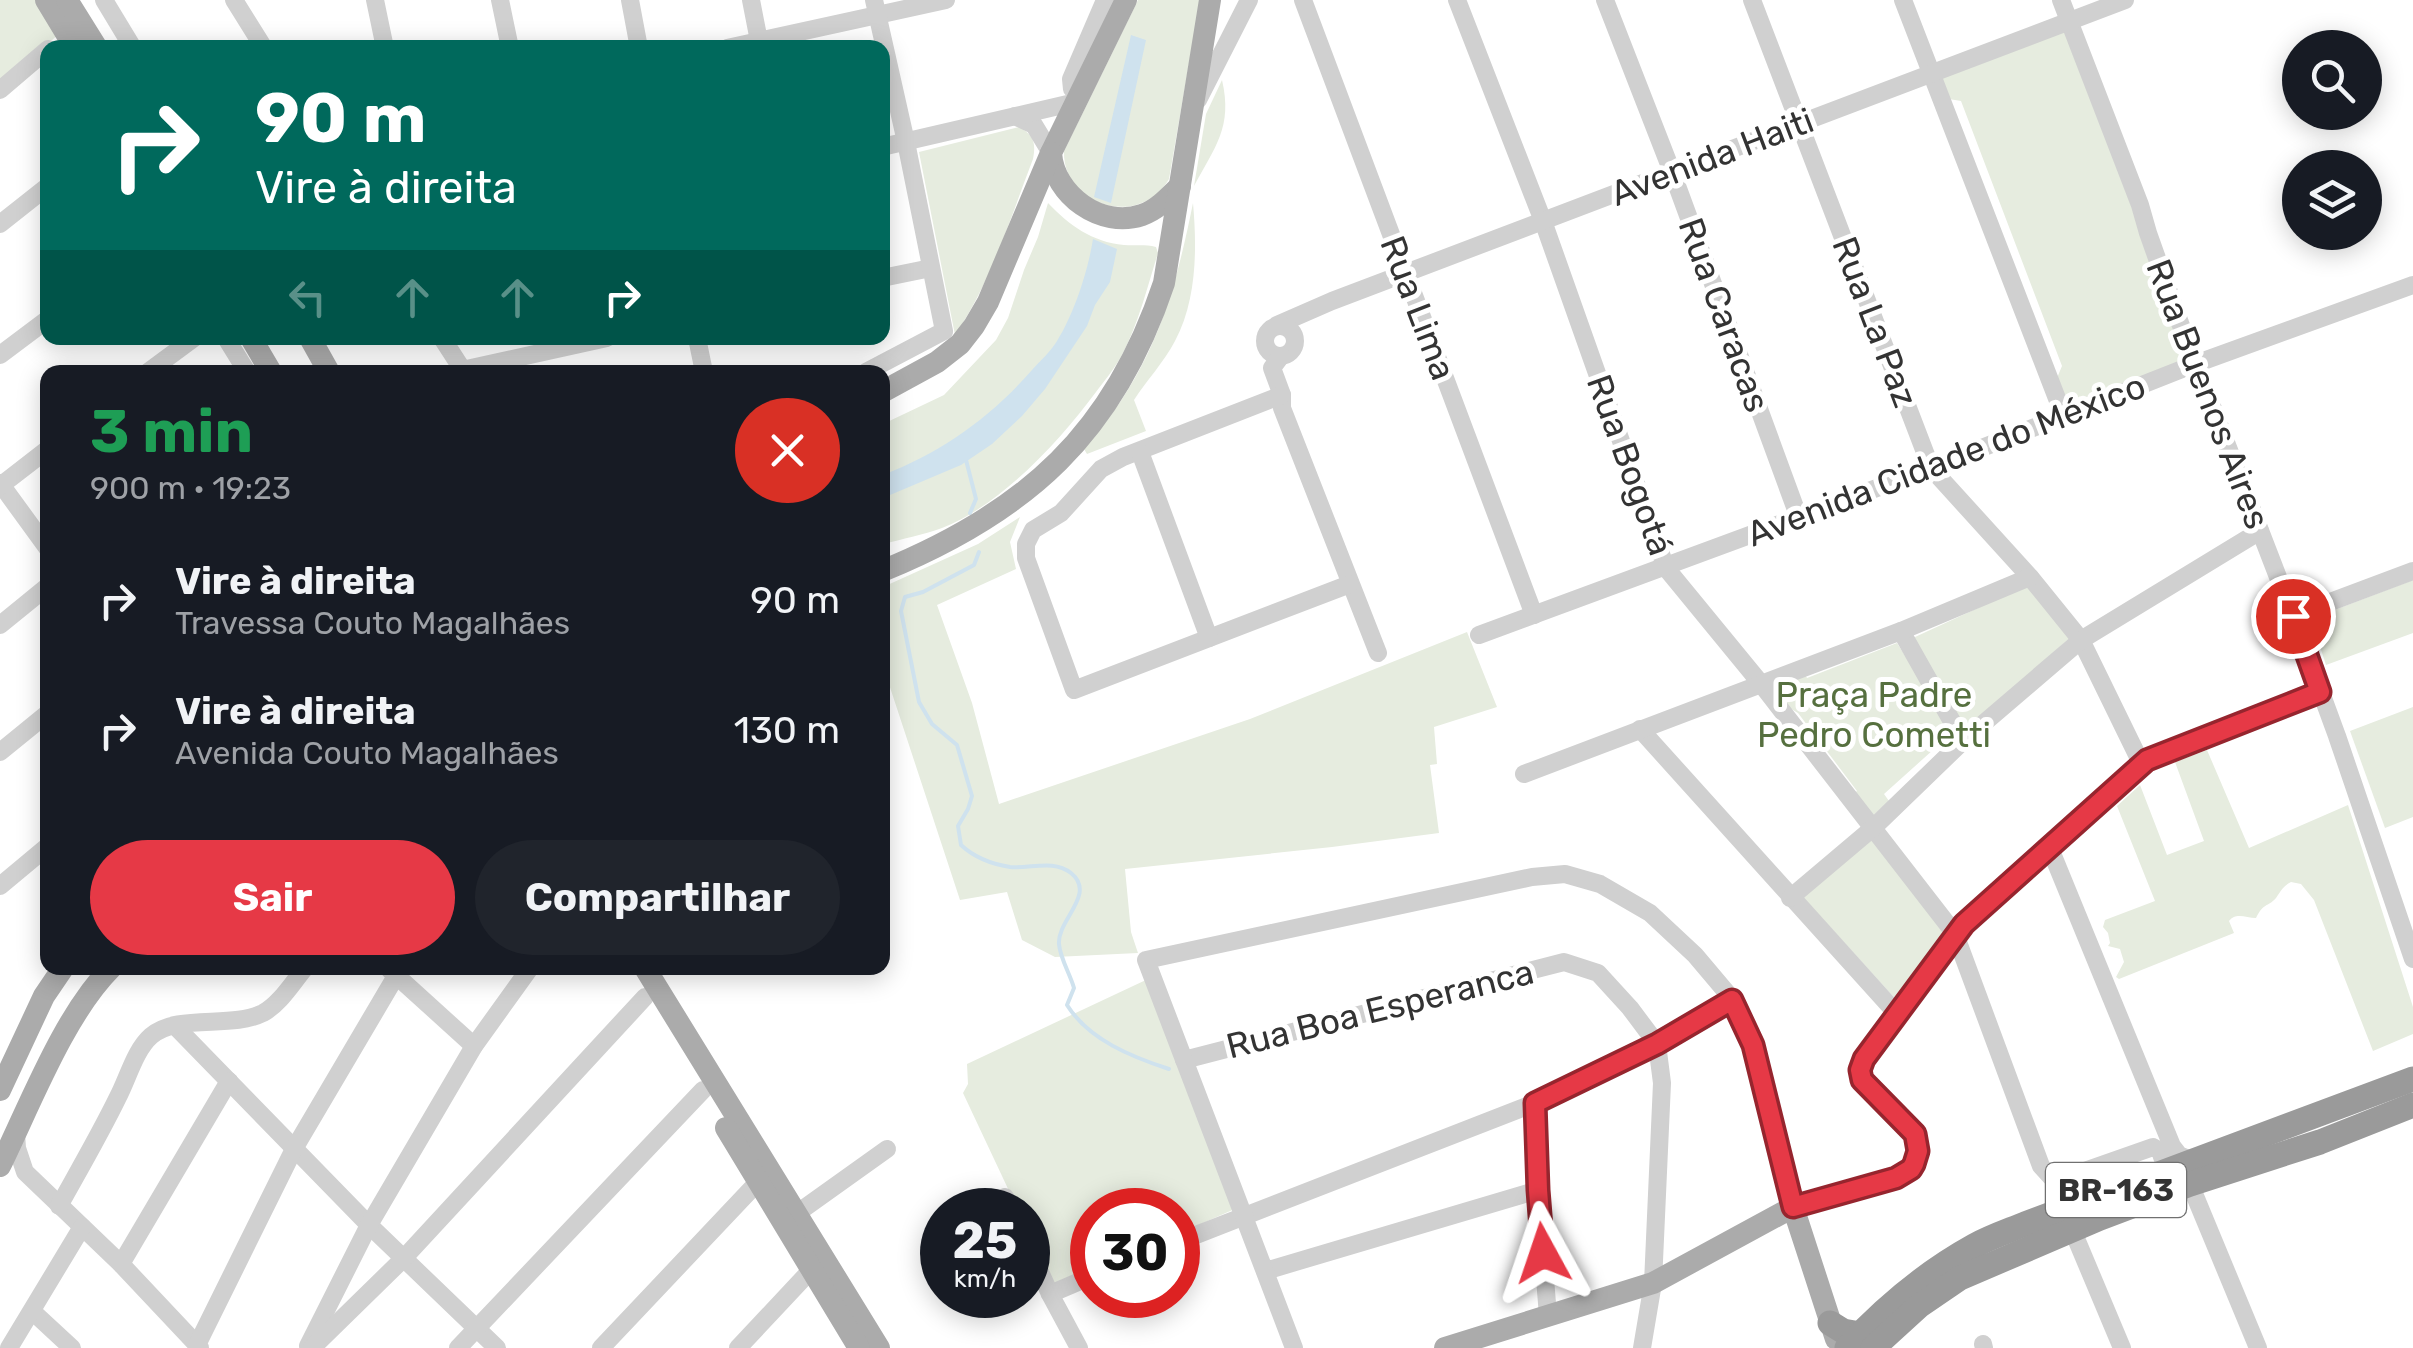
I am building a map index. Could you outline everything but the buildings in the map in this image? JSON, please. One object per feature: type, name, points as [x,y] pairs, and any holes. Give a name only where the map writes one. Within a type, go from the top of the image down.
[{"type":"highway","name":"BR-163","points":[[1855,1344],[1960,1278],[2192,1172],[2413,1079]]},
{"type":"highway","name":"BR-163","points":[[1855,1344],[1933,1271],[1976,1245],[2167,1171],[2192,1172],[2320,1142],[2413,1104]]},
{"type":"highway","points":[[1830,1323],[1855,1344]]},
{"type":"main road","points":[[46,0],[52,40]]},
{"type":"main road","points":[[67,0],[91,40]]},
{"type":"main road","points":[[890,388],[937,362],[960,344],[974,326],[1126,0]]},
{"type":"main road","points":[[890,567],[960,536],[1017,499],[1060,462],[1118,384],[1164,283],[1210,0]]},
{"type":"main road","points":[[1052,160],[1064,187],[1076,201],[1092,211],[1121,219],[1148,213],[1180,186]]},
{"type":"main road","points":[[0,1090],[6,1063],[58,975]]},
{"type":"main road","points":[[0,1166],[35,1092],[88,997],[105,975]]},
{"type":"main road","points":[[631,975],[859,1348]]},
{"type":"main road","points":[[650,975],[879,1348]]},
{"type":"main road","points":[[6,1063],[32,1077],[35,1092]]},
{"type":"main road","points":[[1458,1346],[1653,1283],[1793,1207],[1830,1323]]},
{"type":"street","points":[[104,0],[129,40]]},
{"type":"street","points":[[234,0],[259,40]]},
{"type":"street","points":[[375,0],[383,40]]},
{"type":"street","points":[[500,0],[508,40]]},
{"type":"street","points":[[630,0],[638,40]]},
{"type":"street","points":[[751,0],[759,40]]},
{"type":"street","points":[[763,40],[876,8],[946,0]]},
{"type":"street","points":[[890,145],[1078,98],[1071,79],[1105,0]]},
{"type":"street","points":[[1193,109],[1249,0]]},
{"type":"street","name":"Rua Lima","points":[[1303,0],[1534,616]]},
{"type":"street","name":"Rua Bogotá","points":[[1457,0],[1543,221],[1666,568],[1874,827],[1954,934],[2041,1166],[2051,1177],[2068,1179],[2153,1147],[2160,1151],[2167,1171]]},
{"type":"street","name":"Rua Caracas","points":[[1605,0],[1799,518]]},
{"type":"street","name":"Rua La Paz","points":[[1752,0],[1931,468],[2082,640],[2142,764]]},
{"type":"street","points":[[1903,0],[2064,414]]},
{"type":"street","name":"Rua Buenos Aires","points":[[2061,0],[2293,616],[2413,959]]},
{"type":"street","name":"Avenida Haiti","points":[[1290,324],[1405,274],[2125,0]]},
{"type":"street","points":[[876,8],[883,40]]},
{"type":"street","points":[[0,90],[40,60]]},
{"type":"street","points":[[879,365],[944,331],[890,71]]},
{"type":"street","points":[[1014,116],[1034,125],[1052,160]]},
{"type":"street","points":[[0,224],[40,192]]},
{"type":"street","points":[[890,276],[932,268]]},
{"type":"street","name":"Avenida Cidade do México","points":[[1479,635],[1799,518],[2195,364],[2413,286]]},
{"type":"street","points":[[0,354],[40,324]]},
{"type":"street","points":[[1274,352],[1266,334],[1290,324],[1295,341],[1293,350],[1274,352],[1262,367],[1279,401],[1378,654]]},
{"type":"street","points":[[157,365],[185,345]]},
{"type":"street","points":[[489,365],[576,345]]},
{"type":"street","points":[[1279,401],[1101,469],[1062,513],[1033,530],[1026,544],[1026,558],[1074,690],[1350,584]]},
{"type":"street","points":[[1140,452],[1209,638]]},
{"type":"street","points":[[40,456],[0,485],[40,538]]},
{"type":"street","points":[[1790,898],[1874,827],[1963,741],[2082,640],[2260,530]]},
{"type":"street","points":[[2293,616],[2413,571]]},
{"type":"street","points":[[1524,774],[1901,631],[2030,577]]},
{"type":"street","points":[[0,625],[40,592]]},
{"type":"street","points":[[1901,631],[1963,741]]},
{"type":"street","points":[[1294,1348],[1146,960],[1532,877],[1565,874],[1600,884],[1650,913],[1695,955],[1732,1000],[1753,1045],[1793,1207],[1896,1178],[1914,1164],[1918,1151],[1916,1137],[1906,1122],[1862,1080],[1860,1070],[1954,934],[2142,764],[2320,692]]},
{"type":"street","points":[[0,752],[40,720]]},
{"type":"street","points":[[1640,729],[1897,1014]]},
{"type":"street","points":[[2048,846],[2172,1146],[2192,1172],[2258,1348]]},
{"type":"street","points":[[0,886],[40,853]]},
{"type":"street","name":"Rua Boa Esperanca","points":[[1184,1060],[1564,962],[1598,973],[1657,1044]]},
{"type":"street","points":[[60,1206],[143,1046],[153,1034],[175,1026],[262,1014],[299,975]]},
{"type":"street","points":[[16,1134],[25,1172],[121,1264],[198,1346],[294,1149],[390,975]]},
{"type":"street","points":[[395,975],[474,1046]]},
{"type":"street","points":[[310,1348],[369,1225],[474,1046],[525,975]]},
{"type":"street","points":[[310,1348],[403,1259],[645,997]]},
{"type":"street","points":[[1200,1233],[1535,1103],[1657,1044],[1732,1000]]},
{"type":"street","points":[[175,1026],[369,1225],[496,1348]]},
{"type":"street","points":[[1642,1348],[1653,1283],[1662,1083],[1657,1044]]},
{"type":"street","points":[[121,1264],[228,1081]]},
{"type":"street","points":[[458,1348],[703,1090]]},
{"type":"street","points":[[1535,1103],[1548,1316]]},
{"type":"street","points":[[796,1214],[887,1148]]},
{"type":"street","points":[[0,1177],[25,1172]]},
{"type":"street","points":[[601,1348],[757,1183]]},
{"type":"street","points":[[1265,1271],[1538,1190]]},
{"type":"street","points":[[9,1348],[82,1227]]},
{"type":"street","points":[[2072,1229],[2122,1348]]},
{"type":"street","points":[[738,1348],[810,1270]]},
{"type":"street","points":[[1070,1285],[1050,1294],[1079,1348]]},
{"type":"street","points":[[32,1311],[72,1348]]},
{"type":"green space","points":[[0,0],[38,0],[59,34],[52,40],[40,40],[40,50],[0,85]]},
{"type":"green space","points":[[1138,0],[1200,0],[1169,179],[1156,195],[1140,204],[1122,207],[1088,197],[1075,185],[1064,151]]},
{"type":"green space","points":[[2063,28],[2188,353],[2188,358],[2070,405],[2057,378],[2062,366],[1961,101],[1949,99],[1942,79]]},
{"type":"green space","points":[[1222,80],[1224,124],[1194,186],[1206,114]]},
{"type":"green space","points":[[1019,127],[1033,140],[1033,159],[989,272],[955,335],[919,152]]},
{"type":"green space","points":[[1048,203],[1091,236],[1112,243],[1156,247],[1158,253],[1142,305],[1122,355],[1065,431],[1007,488],[964,518],[890,542],[890,421],[944,395],[996,340]]},
{"type":"green space","points":[[1193,203],[1195,256],[1188,308],[1171,349],[1134,400],[1146,431],[1087,454],[1084,449],[1127,392],[1156,334],[1168,304]]},
{"type":"green space","points":[[1020,517],[1010,542],[1016,569],[937,605],[972,703],[999,804],[1250,719],[1467,632],[1497,707],[1434,727],[1437,764],[1430,765],[1439,833],[1125,869],[1131,932],[1138,953],[1055,957],[1022,940],[1007,892],[960,900],[890,687],[890,584],[978,544]]},
{"type":"green space","points":[[2413,580],[2413,633],[2326,665],[2311,619]]},
{"type":"green space","points":[[2030,584],[2071,637],[1965,731],[1913,641]]},
{"type":"green space","name":"Praça Padre Pedro Cometti","points":[[1897,643],[1953,732],[1884,794],[1889,801],[1869,819],[1851,796],[1857,791],[1798,713],[1788,707],[1771,685],[1803,671],[1807,678]]},
{"type":"green space","points":[[2413,707],[2413,817],[2385,828],[2350,731]]},
{"type":"green space","points":[[2207,750],[2249,848],[2348,805],[2413,1007],[2413,1034],[2373,1051],[2314,900],[2301,884],[2291,882],[2256,918],[2232,918],[2229,921],[2234,933],[2116,977],[2124,962],[2120,949],[2108,946],[2105,920],[2155,901],[2117,806],[2140,785],[2167,855],[2204,841],[2175,762]]},
{"type":"green space","points":[[1869,835],[1949,931],[1901,1005],[1800,894]]},
{"type":"green space","points":[[1148,979],[1237,1208],[1200,1224],[1200,1188],[1070,1188],[1070,1280],[1053,1287],[1050,1188],[1008,1188],[963,1093],[968,1084],[967,1064]]},
{"type":"water","points":[[1131,35],[1146,40],[1111,203],[1094,197]]},
{"type":"water","points":[[1093,239],[1117,249],[1110,282],[1087,326],[1022,416],[992,444],[961,465],[890,495],[890,472],[964,432],[1016,387],[1052,348],[1075,305]]},
{"type":"waterway","points":[[966,460],[976,499],[970,513]]},
{"type":"waterway","points":[[979,552],[974,565],[923,592],[905,597],[901,611],[919,702],[932,724],[957,745],[972,796],[958,826],[961,845],[996,864],[1049,865],[1071,873],[1080,890],[1059,944],[1074,988],[1067,1005],[1099,1037],[1126,1053],[1169,1069]]},
{"type":"route","points":[[1543,1253],[1535,1103],[1657,1044],[1732,1000],[1753,1045],[1793,1207],[1896,1178],[1911,1169],[1917,1158],[1916,1137],[1906,1122],[1862,1080],[1864,1059],[1954,934],[2147,760],[2320,692],[2293,616]]}]
